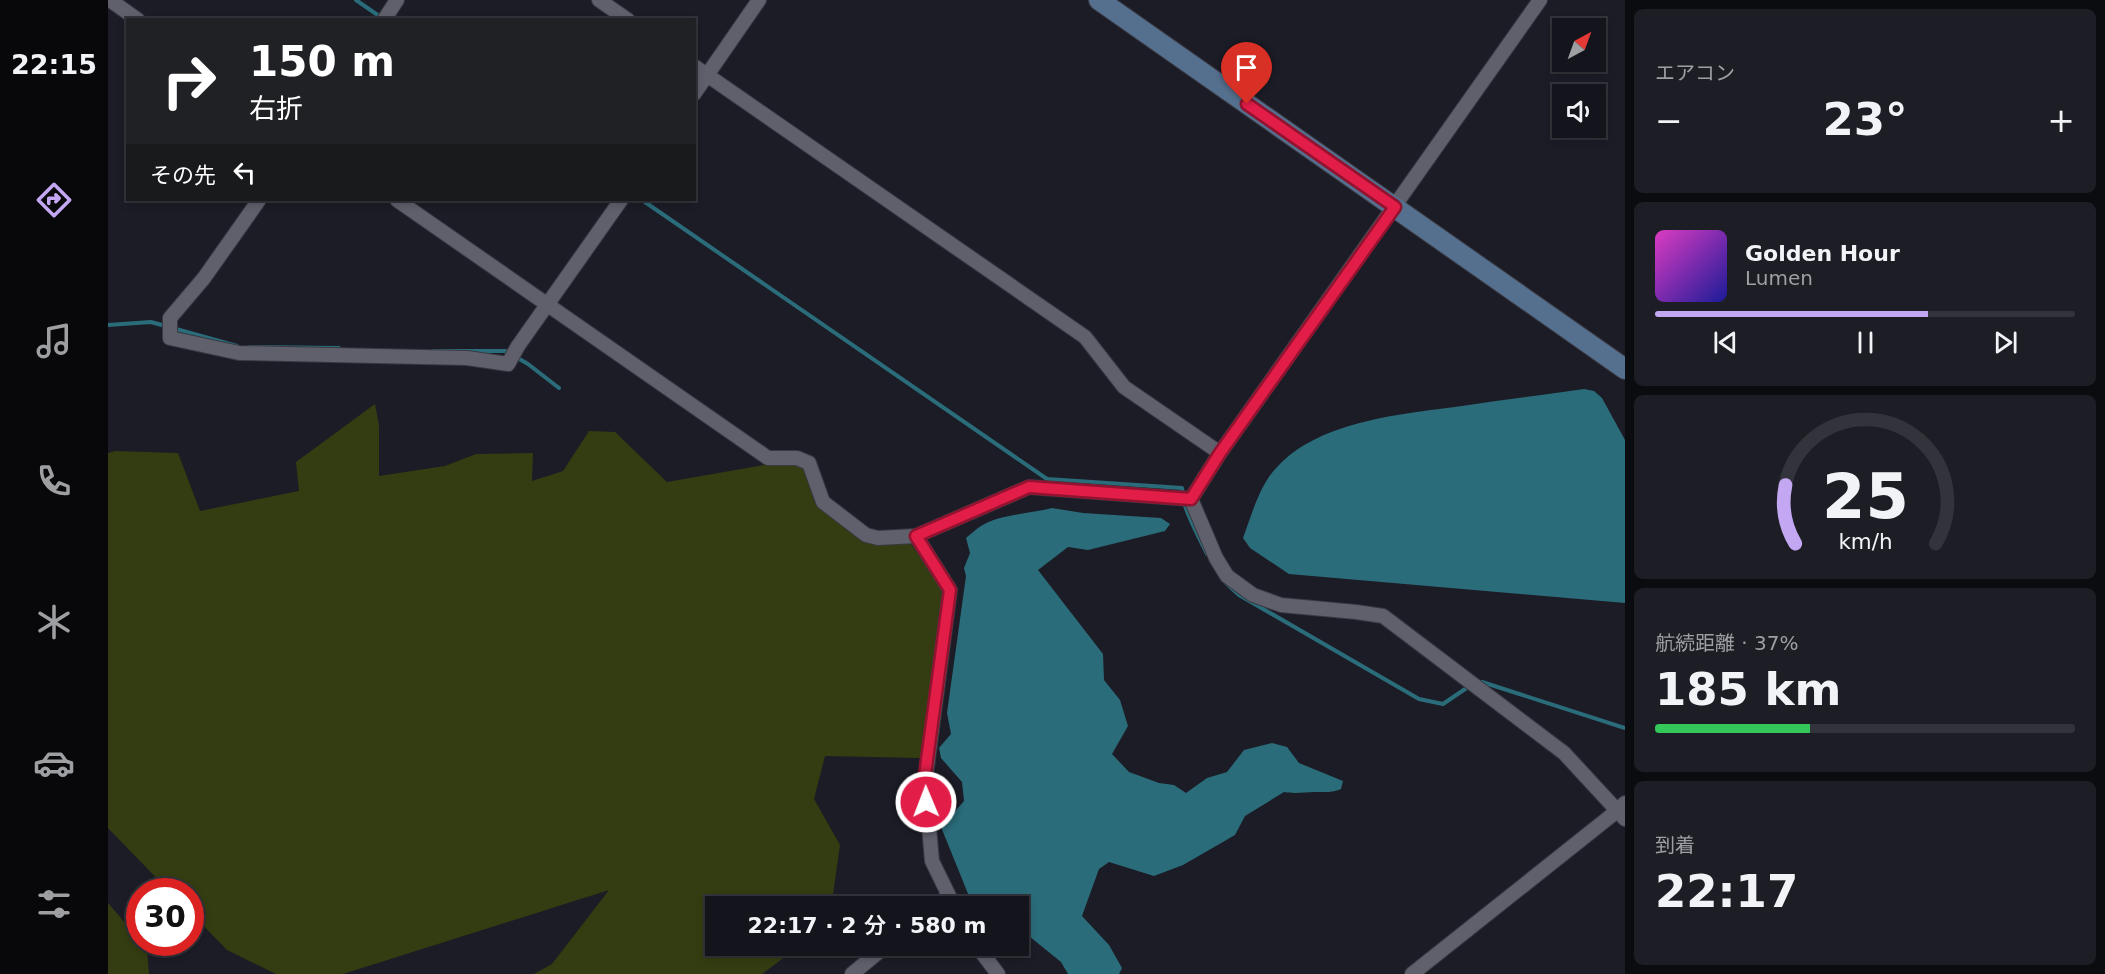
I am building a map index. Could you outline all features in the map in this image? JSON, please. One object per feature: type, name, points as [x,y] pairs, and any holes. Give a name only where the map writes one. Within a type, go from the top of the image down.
[{"type":"street","points":[[110,0],[135,18]]},
{"type":"street","points":[[385,18],[397,0]]},
{"type":"street","points":[[599,0],[625,18]]},
{"type":"street","points":[[696,91],[759,0]]},
{"type":"street","points":[[1099,0],[1625,369]]},
{"type":"street","points":[[1191,499],[1220,453],[1540,0]]},
{"type":"street","points":[[696,67],[1085,337],[1124,387],[1220,453]]},
{"type":"street","points":[[258,201],[204,278],[170,318],[170,338],[239,353],[467,358],[508,364],[518,346],[620,201]]},
{"type":"street","points":[[398,201],[768,458],[797,458],[809,462],[823,502],[866,535],[878,538],[916,536],[1029,487],[1191,499]]},
{"type":"street","points":[[1191,499],[1216,558],[1227,576],[1253,595],[1281,605],[1346,610],[1383,616],[1564,753],[1622,811],[1412,974]]},
{"type":"street","points":[[916,536],[950,590],[924,782],[932,861],[949,896]]},
{"type":"street","points":[[852,974],[874,956]]},
{"type":"street","points":[[984,956],[998,974]]},
{"type":"green space","points":[[375,404],[379,425],[379,476],[445,466],[476,454],[533,453],[532,481],[563,471],[589,431],[615,432],[667,482],[764,465],[806,466],[815,504],[864,543],[911,544],[946,594],[921,758],[825,756],[814,799],[840,845],[833,896],[705,896],[705,956],[786,956],[762,974],[534,974],[552,964],[609,890],[343,974],[276,974],[227,950],[204,926],[204,878],[156,878],[108,828],[108,453],[115,451],[178,453],[200,511],[299,491],[296,462]]},
{"type":"green space","points":[[108,903],[126,924],[126,956],[148,956],[149,974],[108,974]]},
{"type":"water","points":[[1584,389],[1594,391],[1602,398],[1625,440],[1625,603],[1289,574],[1250,548],[1243,538],[1257,499],[1272,472],[1297,450],[1318,438],[1341,429],[1390,416]]},
{"type":"water","points":[[1052,508],[1083,513],[1161,518],[1170,524],[1165,531],[1088,550],[1068,547],[1038,570],[1103,654],[1104,680],[1120,700],[1128,726],[1112,754],[1129,772],[1159,783],[1174,785],[1186,793],[1207,778],[1227,772],[1244,750],[1272,743],[1287,747],[1299,763],[1343,781],[1341,789],[1334,791],[1284,792],[1245,816],[1235,835],[1183,865],[1154,876],[1109,862],[1099,869],[1082,916],[1109,945],[1122,968],[1119,974],[1068,974],[1061,962],[1029,936],[1029,896],[969,896],[941,827],[964,801],[962,782],[941,758],[939,748],[951,734],[947,713],[966,576],[964,568],[970,553],[966,538],[981,526],[1006,517]]},
{"type":"waterway","points":[[356,0],[382,18]]},
{"type":"waterway","points":[[643,201],[1047,479],[1182,488],[1183,494]]},
{"type":"waterway","points":[[108,325],[151,322],[237,346]]},
{"type":"waterway","points":[[250,347],[339,348]]},
{"type":"waterway","points":[[433,351],[506,351],[509,353]]},
{"type":"waterway","points":[[516,357],[559,388]]},
{"type":"waterway","points":[[1184,501],[1190,520],[1207,554]]},
{"type":"waterway","points":[[1226,583],[1239,595],[1419,699],[1443,704],[1471,685]]},
{"type":"waterway","points":[[1477,682],[1625,728]]},
{"type":"route","points":[[926,802],[924,782],[950,590],[916,536],[1029,487],[1191,499],[1220,453],[1395,207],[1247,104]]}]
